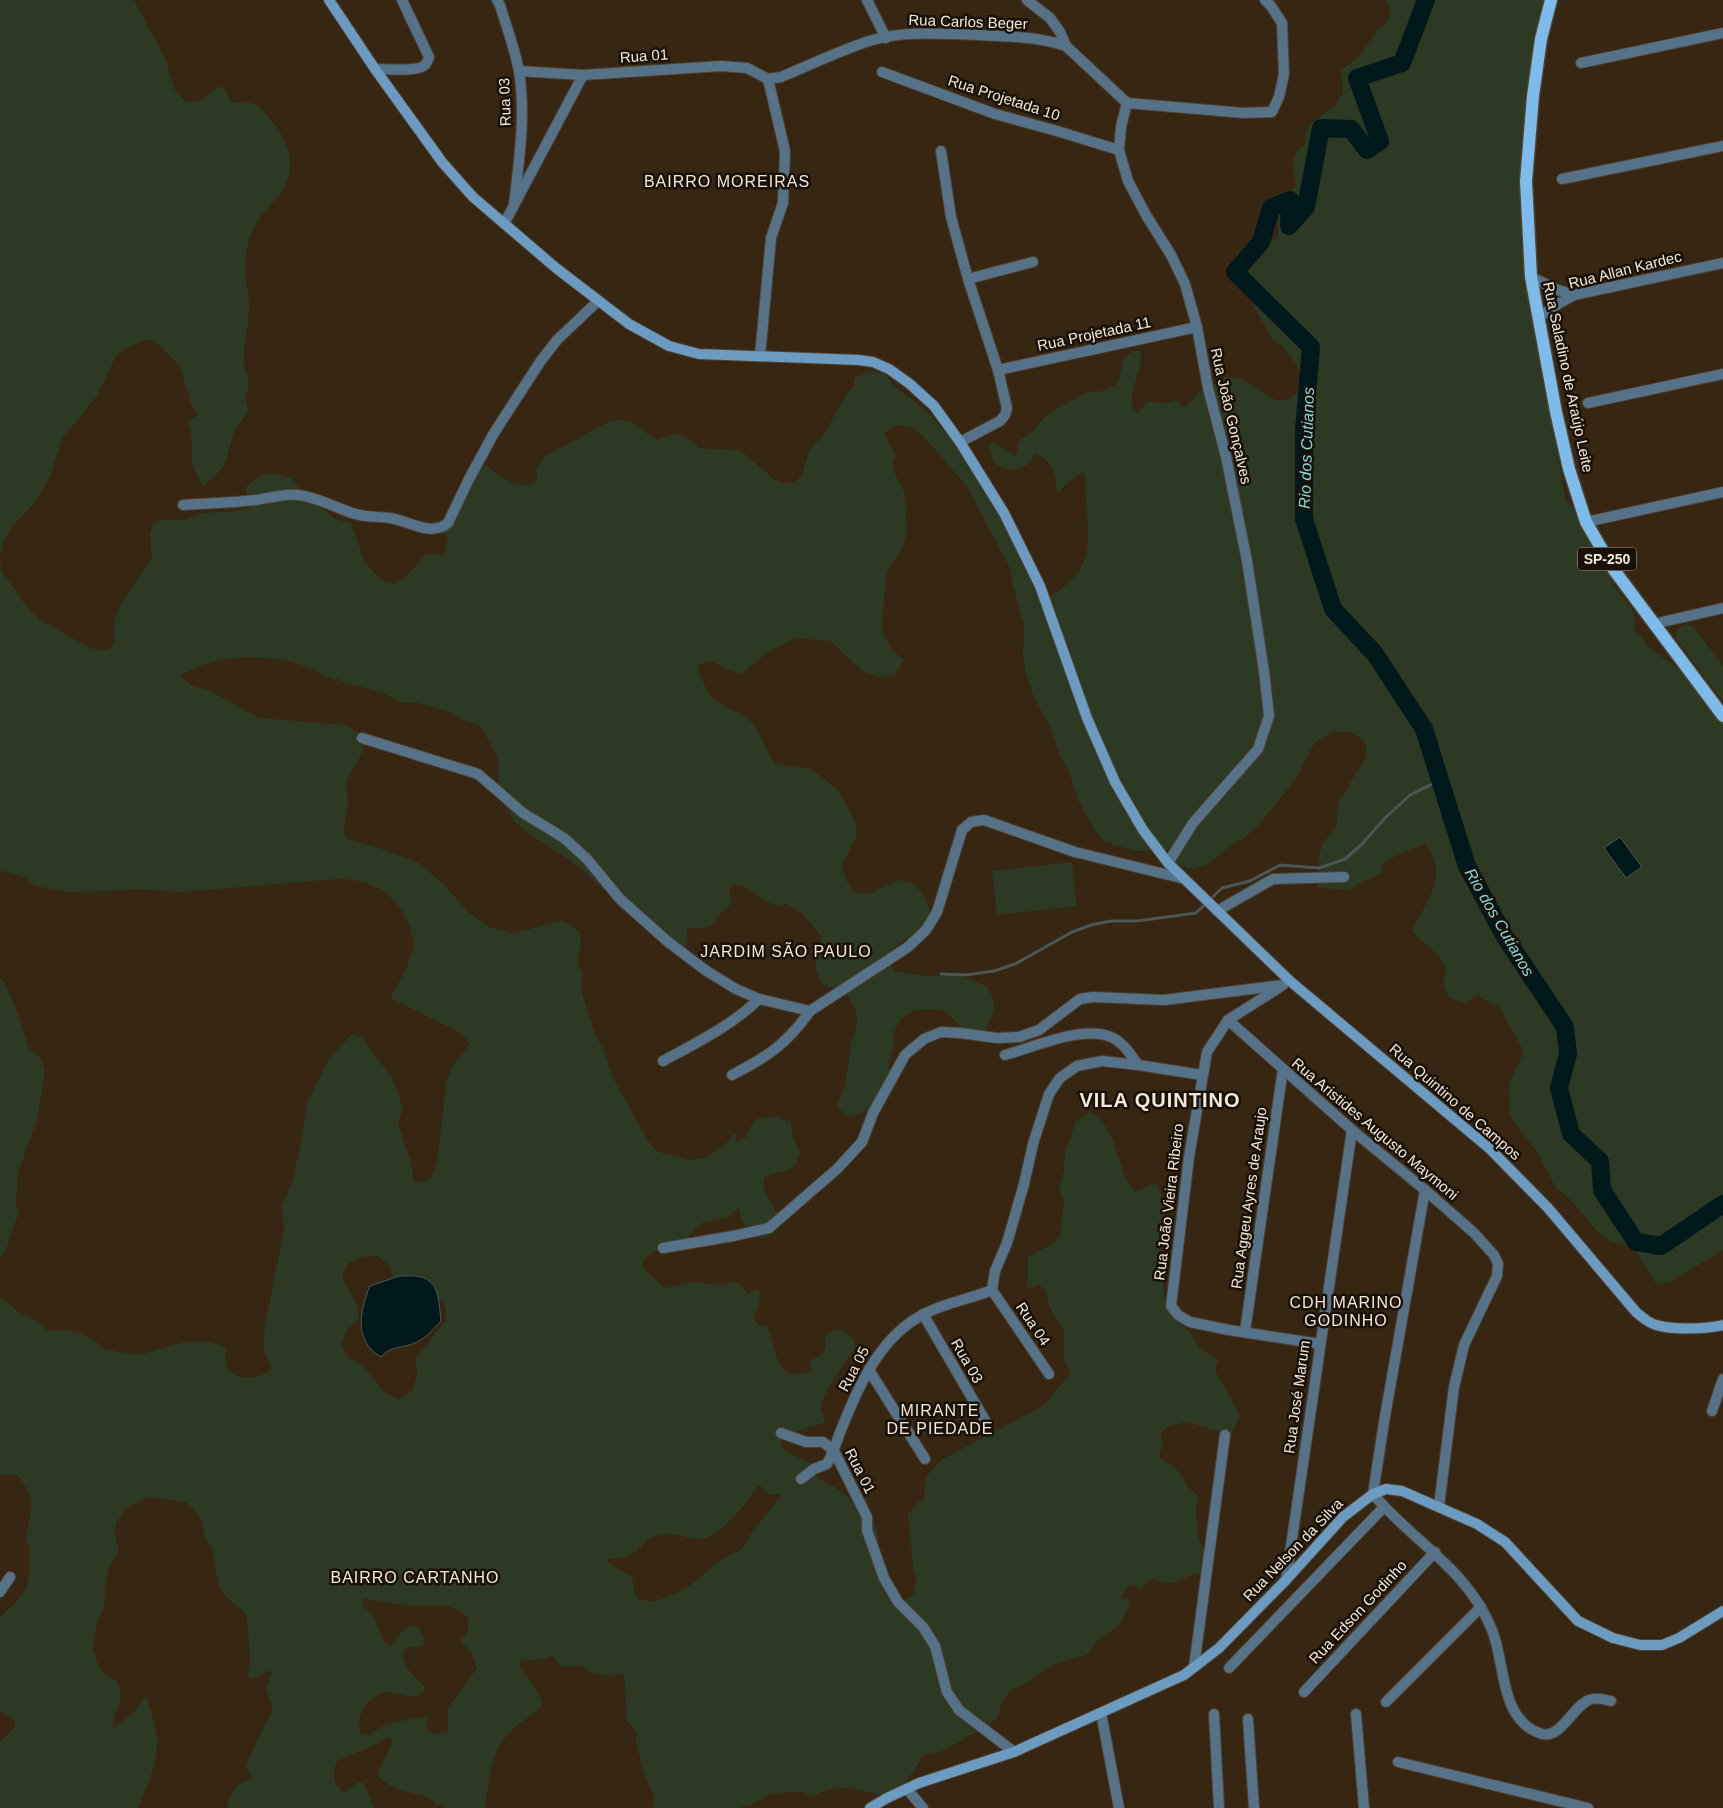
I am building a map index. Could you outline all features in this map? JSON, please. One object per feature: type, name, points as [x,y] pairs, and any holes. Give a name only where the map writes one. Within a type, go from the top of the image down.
[{"type":"main road","name":"Rua Quintino de Campos","points":[[329,0],[375,69],[442,162],[472,196],[598,301],[629,324],[669,346],[700,354],[873,362],[889,368],[934,406],[960,442],[1004,513],[1040,586],[1087,718],[1115,782],[1144,830],[1168,863],[1287,983],[1490,1149],[1548,1208],[1636,1312],[1656,1326],[1707,1328],[1723,1325]]},
{"type":"main road","name":"Rua Saladino de Araújo Leite","points":[[1551,0],[1540,39],[1526,181],[1531,277],[1556,412],[1569,469],[1586,522],[1614,570],[1723,716]]},
{"type":"main road","name":"Rua Nelson da Silva","points":[[870,1808],[906,1788],[1014,1752],[1184,1675],[1219,1648],[1286,1580],[1343,1517],[1373,1494],[1386,1489],[1402,1490],[1478,1524],[1505,1542],[1578,1621],[1613,1638],[1640,1645],[1662,1645],[1680,1638],[1723,1611]]},
{"type":"street","points":[[375,69],[404,70],[421,67],[425,65],[429,57],[402,0]]},
{"type":"street","name":"Rua 03","points":[[497,0],[519,71],[522,105],[520,152],[514,205]]},
{"type":"street","points":[[867,0],[886,38]]},
{"type":"street","points":[[1027,0],[1050,18],[1060,32],[1066,46],[1126,103],[1244,113],[1272,112],[1279,97],[1284,74],[1282,23],[1265,0]]},
{"type":"street","points":[[1581,62],[1723,33]]},
{"type":"street","name":"Rua Carlos Beger","points":[[768,79],[781,77],[870,41],[908,34],[1001,36],[1051,41],[1066,46]]},
{"type":"street","name":"Rua 01","points":[[519,71],[584,75],[721,66],[747,68],[768,79]]},
{"type":"street","name":"Rua Projetada 10","points":[[882,72],[995,114],[1119,150]]},
{"type":"street","points":[[504,224],[584,75]]},
{"type":"street","points":[[760,356],[771,238],[783,203],[785,151],[768,79]]},
{"type":"street","name":"Rua João Gonçalves","points":[[1126,103],[1119,150],[1128,181],[1146,215],[1172,255],[1185,284],[1197,327],[1208,388],[1226,456],[1247,560],[1269,716],[1258,749],[1193,823],[1168,863]]},
{"type":"street","points":[[1562,180],[1723,146]]},
{"type":"street","points":[[941,151],[952,217],[968,279],[998,370],[1007,408],[1005,416],[1000,421],[960,442]]},
{"type":"street","points":[[968,279],[1033,262]]},
{"type":"street","name":"Rua Allan Kardec","points":[[1539,317],[1574,295],[1723,263]]},
{"type":"street","points":[[1531,277],[1558,290],[1574,295]]},
{"type":"street","points":[[183,505],[255,500],[297,494],[353,514],[370,518],[390,518],[433,530],[442,528],[448,523],[469,479],[494,434],[540,362],[557,340],[598,301]]},
{"type":"street","name":"Rua Projetada 11","points":[[998,370],[1197,327]]},
{"type":"street","points":[[1588,403],[1723,374]]},
{"type":"street","points":[[1586,522],[1723,492]]},
{"type":"street","points":[[1653,624],[1723,608]]},
{"type":"street","points":[[362,738],[478,774],[522,812],[564,838],[587,858],[620,899],[667,941],[705,970],[736,989],[759,999],[810,1011]]},
{"type":"street","points":[[732,1075],[757,1062],[779,1047],[793,1034],[810,1011],[908,947],[926,930],[937,912],[962,830],[971,822],[984,820],[1075,852],[1181,878]]},
{"type":"street","points":[[1215,910],[1273,879],[1344,877]]},
{"type":"street","points":[[1228,1020],[1287,983]]},
{"type":"street","points":[[663,1248],[769,1228],[837,1169],[862,1142],[873,1113],[904,1055],[924,1039],[941,1032],[997,1038],[1019,1037],[1039,1030],[1080,999],[1092,997],[1164,1000],[1287,983]]},
{"type":"street","points":[[663,1061],[727,1025],[743,1014],[759,999]]},
{"type":"street","name":"Rua Aristides Augusto Maymoni","points":[[1228,1020],[1352,1130],[1474,1233],[1494,1255],[1498,1264],[1496,1276],[1464,1345],[1454,1387],[1439,1506]]},
{"type":"street","name":"Rua João Vieira Ribeiro","points":[[1228,1020],[1207,1052],[1202,1076],[1188,1157],[1171,1306],[1178,1315],[1190,1322],[1245,1331]]},
{"type":"street","points":[[1005,1055],[1066,1037],[1092,1033],[1112,1037],[1125,1047],[1138,1065]]},
{"type":"street","points":[[992,1290],[995,1271],[1007,1244],[1033,1144],[1049,1094],[1060,1078],[1077,1066],[1102,1061],[1202,1076]]},
{"type":"street","name":"Rua Aggeu Ayres de Araujo","points":[[1245,1331],[1283,1069]]},
{"type":"street","name":"Rua José Marum","points":[[1286,1580],[1352,1130]]},
{"type":"street","points":[[1425,1190],[1373,1494],[1384,1507],[1435,1552],[1466,1585],[1481,1607],[1492,1630],[1500,1656],[1508,1698],[1515,1714],[1531,1730],[1544,1735],[1554,1732],[1580,1706],[1589,1700],[1600,1698],[1612,1701]]},
{"type":"street","name":"Rua 05","points":[[801,1479],[814,1469],[827,1464],[869,1370],[880,1352],[898,1332],[923,1314],[992,1290]]},
{"type":"street","name":"Rua 04","points":[[992,1290],[1049,1374]]},
{"type":"street","name":"Rua 03","points":[[923,1314],[986,1422]]},
{"type":"street","points":[[1245,1331],[1320,1344]]},
{"type":"street","points":[[869,1370],[925,1459]]},
{"type":"street","points":[[1712,1411],[1723,1379]]},
{"type":"street","name":"Rua 01","points":[[780,1433],[806,1442],[823,1442],[834,1451],[867,1517],[867,1530],[884,1578],[898,1602],[923,1627],[935,1646],[947,1692],[959,1710],[1014,1752]]},
{"type":"street","points":[[1194,1667],[1225,1435]]},
{"type":"street","points":[[1229,1668],[1384,1507]]},
{"type":"street","name":"Rua Edson Godinho","points":[[1304,1692],[1435,1552]]},
{"type":"street","points":[[0,1592],[10,1577]]},
{"type":"street","points":[[1386,1702],[1481,1607]]},
{"type":"street","points":[[1101,1713],[1119,1808]]},
{"type":"street","points":[[1214,1714],[1219,1808]]},
{"type":"street","points":[[1356,1714],[1364,1808]]},
{"type":"street","points":[[1248,1720],[1254,1808]]},
{"type":"street","points":[[1398,1762],[1588,1808]]},
{"type":"street","points":[[906,1788],[923,1808]]},
{"type":"green space","points":[[0,0],[134,0],[166,60],[175,91],[187,102],[202,100],[217,87],[221,87],[226,91],[232,103],[250,102],[258,106],[283,137],[290,156],[289,175],[285,185],[255,225],[246,256],[245,270],[249,310],[244,363],[249,381],[246,400],[249,410],[234,432],[225,464],[204,486],[194,470],[188,423],[198,414],[191,404],[180,367],[161,346],[152,340],[145,340],[122,350],[115,358],[97,396],[63,437],[50,477],[36,501],[11,528],[3,542],[0,559]]},
{"type":"green space","points":[[1385,0],[1548,0],[1524,138],[1522,225],[1526,281],[1566,501],[1574,507],[1615,587],[1633,611],[1635,619],[1634,631],[1641,636],[1648,647],[1681,670],[1723,712],[1723,1250],[1672,1281],[1657,1285],[1631,1244],[1625,1246],[1609,1241],[1597,1231],[1568,1197],[1556,1188],[1538,1154],[1510,1116],[1509,1084],[1524,1052],[1499,1006],[1482,999],[1478,995],[1465,1003],[1449,998],[1443,984],[1446,969],[1438,955],[1412,932],[1433,889],[1435,880],[1436,871],[1432,854],[1425,843],[1391,859],[1381,867],[1381,869],[1384,869],[1382,873],[1357,884],[1350,890],[1318,888],[1319,856],[1323,843],[1336,827],[1338,802],[1348,789],[1367,756],[1365,741],[1350,732],[1333,732],[1315,742],[1296,779],[1256,828],[1207,865],[1193,869],[1177,865],[1169,850],[1136,851],[1105,842],[1095,831],[1078,800],[1051,728],[1034,698],[1025,669],[1023,654],[1024,626],[1011,570],[966,485],[924,437],[912,428],[897,425],[884,433],[896,455],[892,462],[894,472],[905,493],[907,532],[903,547],[887,571],[882,623],[884,635],[893,651],[904,660],[895,675],[880,677],[864,672],[830,641],[795,638],[764,655],[742,674],[726,669],[711,661],[697,665],[703,682],[712,697],[749,719],[775,764],[811,769],[837,789],[855,821],[857,836],[842,865],[846,880],[855,893],[871,893],[899,880],[915,884],[924,897],[930,911],[925,927],[897,945],[887,957],[894,971],[926,976],[959,975],[987,986],[993,999],[993,1013],[985,1031],[969,1034],[945,1011],[916,1010],[902,1018],[894,1031],[894,1047],[889,1062],[889,1078],[876,1106],[862,1113],[846,1117],[837,1105],[844,1089],[852,1039],[857,1025],[856,1010],[848,996],[821,983],[815,968],[821,936],[801,912],[785,903],[782,906],[767,902],[744,886],[732,885],[729,891],[732,903],[710,927],[687,929],[687,944],[684,949],[635,917],[570,860],[532,836],[515,822],[500,798],[497,756],[480,725],[465,721],[450,712],[418,703],[399,702],[386,694],[340,681],[338,678],[335,680],[308,667],[277,659],[225,659],[194,668],[180,676],[192,686],[208,690],[260,718],[344,725],[352,728],[361,736],[364,749],[346,782],[348,801],[344,831],[346,838],[417,862],[444,884],[467,911],[491,928],[515,933],[560,921],[571,925],[580,932],[581,943],[578,961],[582,975],[582,992],[595,1035],[604,1050],[613,1078],[647,1139],[656,1151],[688,1160],[704,1158],[730,1140],[732,1133],[736,1135],[736,1141],[739,1142],[746,1137],[752,1124],[757,1119],[779,1116],[789,1122],[790,1117],[794,1141],[800,1152],[797,1162],[789,1170],[771,1174],[764,1179],[766,1193],[780,1220],[781,1224],[778,1229],[763,1239],[756,1236],[745,1227],[738,1207],[726,1219],[704,1222],[699,1225],[681,1246],[653,1252],[642,1266],[664,1288],[695,1282],[720,1285],[735,1282],[740,1284],[748,1294],[756,1289],[759,1290],[760,1299],[754,1320],[760,1326],[767,1325],[779,1364],[788,1374],[813,1372],[809,1361],[821,1355],[825,1349],[825,1337],[828,1332],[840,1329],[853,1338],[855,1348],[822,1402],[821,1408],[824,1423],[784,1435],[781,1438],[781,1443],[790,1454],[809,1462],[813,1473],[818,1478],[836,1488],[859,1506],[870,1508],[877,1531],[883,1578],[897,1603],[913,1595],[917,1579],[913,1565],[908,1514],[918,1502],[925,1499],[925,1481],[932,1469],[941,1460],[1041,1407],[1070,1373],[1064,1360],[1064,1331],[1050,1308],[1045,1290],[1039,1285],[1031,1288],[1027,1287],[1028,1259],[1049,1246],[1060,1236],[1064,1201],[1059,1187],[1064,1171],[1065,1154],[1076,1121],[1091,1112],[1103,1122],[1112,1138],[1126,1180],[1135,1191],[1157,1183],[1164,1205],[1164,1219],[1158,1255],[1164,1296],[1174,1318],[1192,1334],[1199,1348],[1218,1360],[1215,1370],[1240,1416],[1231,1435],[1187,1422],[1169,1426],[1160,1434],[1163,1443],[1159,1457],[1174,1467],[1187,1486],[1198,1495],[1196,1510],[1199,1541],[1212,1558],[1203,1574],[1191,1575],[1174,1583],[1149,1579],[1142,1590],[1133,1585],[1127,1587],[1121,1599],[1129,1599],[1130,1604],[1120,1624],[1095,1643],[1088,1654],[1056,1664],[1030,1681],[1012,1689],[1002,1701],[998,1717],[986,1727],[940,1752],[925,1754],[908,1779],[895,1791],[879,1794],[840,1788],[825,1791],[812,1797],[803,1792],[768,1795],[752,1804],[738,1808],[653,1808],[654,1796],[643,1772],[636,1741],[637,1733],[627,1720],[624,1674],[610,1676],[590,1672],[580,1666],[562,1667],[552,1656],[543,1659],[520,1661],[519,1666],[537,1690],[542,1706],[514,1728],[500,1745],[492,1765],[485,1808],[446,1808],[442,1804],[436,1805],[434,1801],[424,1796],[396,1789],[379,1778],[380,1768],[391,1745],[392,1740],[389,1737],[337,1761],[334,1769],[336,1783],[340,1790],[344,1792],[359,1782],[364,1783],[374,1808],[227,1808],[230,1796],[235,1788],[242,1782],[253,1778],[246,1766],[273,1709],[266,1689],[272,1672],[268,1671],[253,1679],[248,1677],[250,1660],[247,1617],[243,1611],[228,1599],[219,1586],[212,1549],[205,1538],[202,1522],[195,1511],[186,1502],[148,1497],[126,1508],[116,1523],[115,1534],[119,1550],[108,1570],[105,1586],[105,1603],[96,1628],[93,1647],[98,1665],[104,1673],[116,1681],[120,1688],[120,1701],[115,1714],[113,1729],[136,1710],[146,1695],[153,1720],[157,1739],[155,1761],[138,1808],[0,1808],[0,1742],[16,1726],[14,1720],[0,1712],[0,1617],[24,1593],[29,1579],[29,1545],[26,1545],[31,1501],[29,1493],[17,1475],[0,1475],[0,1297],[21,1314],[38,1321],[47,1331],[62,1330],[85,1335],[103,1348],[142,1354],[179,1343],[212,1343],[226,1348],[226,1364],[234,1374],[246,1378],[266,1373],[271,1369],[263,1348],[265,1325],[284,1230],[282,1206],[294,1177],[308,1101],[329,1059],[352,1034],[363,1037],[372,1052],[392,1077],[403,1108],[398,1124],[412,1166],[414,1182],[430,1180],[437,1163],[446,1084],[451,1068],[470,1044],[461,1033],[390,998],[410,959],[413,945],[412,937],[407,920],[396,903],[390,896],[371,885],[348,879],[338,879],[183,892],[129,889],[68,892],[36,886],[30,883],[26,877],[0,871],[0,559],[2,571],[26,606],[40,620],[90,648],[110,649],[114,643],[114,625],[118,609],[152,558],[150,534],[154,523],[165,520],[184,520],[199,514],[237,511],[251,507],[257,503],[248,498],[246,487],[261,475],[273,474],[292,478],[300,489],[296,498],[321,507],[335,519],[351,523],[365,563],[383,582],[395,584],[405,578],[424,556],[431,554],[444,555],[448,539],[436,529],[435,524],[458,514],[471,478],[481,468],[488,466],[498,475],[511,482],[524,485],[531,484],[537,481],[536,469],[545,456],[610,421],[626,420],[636,424],[657,440],[680,435],[689,439],[699,448],[740,450],[775,480],[784,483],[794,483],[802,475],[809,450],[824,435],[848,391],[854,387],[854,378],[868,372],[884,373],[893,385],[928,412],[959,448],[978,474],[1048,597],[1073,579],[1085,558],[1088,533],[1083,472],[1066,484],[1057,495],[1053,469],[1041,456],[1034,454],[1027,465],[1017,469],[1000,467],[993,460],[989,444],[994,443],[1016,456],[1019,441],[1033,431],[1048,414],[1085,393],[1103,391],[1115,386],[1119,380],[1123,359],[1132,351],[1140,351],[1141,358],[1132,400],[1133,407],[1138,414],[1150,401],[1166,403],[1178,400],[1182,407],[1185,407],[1201,390],[1219,382],[1226,376],[1247,382],[1276,400],[1288,399],[1305,388],[1301,373],[1292,358],[1271,337],[1253,306],[1252,291],[1232,268],[1237,252],[1267,246],[1278,236],[1278,219],[1283,201],[1296,185],[1293,168],[1294,158],[1296,153],[1305,145],[1305,133],[1312,122],[1335,106],[1343,92],[1341,70],[1360,56],[1377,30],[1387,22],[1390,14]],"holes":[[[377,1256],[389,1265],[394,1279],[430,1299],[445,1302],[446,1320],[416,1358],[417,1376],[412,1391],[399,1399],[385,1393],[364,1367],[346,1356],[342,1344],[347,1330],[359,1319],[357,1304],[342,1277],[348,1263],[362,1257]],[[759,1485],[769,1494],[781,1494],[752,1532],[741,1550],[719,1561],[690,1586],[653,1602],[638,1599],[635,1594],[632,1576],[616,1568],[606,1560],[636,1552],[650,1538],[655,1536],[666,1534],[688,1538],[706,1538],[715,1534],[740,1510]],[[363,1598],[403,1605],[440,1605],[454,1608],[468,1618],[468,1632],[460,1640],[472,1654],[477,1668],[448,1708],[448,1732],[436,1734],[427,1730],[427,1716],[386,1724],[369,1735],[362,1735],[359,1728],[361,1713],[376,1696],[389,1692],[415,1696],[426,1688],[408,1669],[403,1657],[407,1647],[424,1645],[421,1631],[415,1625],[402,1632],[392,1644],[388,1645],[382,1639],[375,1619],[363,1605]]]},
{"type":"green space","points":[[1684,624],[1694,627],[1723,666],[1723,701],[1676,638],[1676,631]]},
{"type":"green space","points":[[1072,862],[1077,906],[997,915],[992,871]]},
{"type":"green space","points":[[0,977],[15,1006],[29,1049],[41,1058],[45,1072],[38,1117],[18,1172],[16,1205],[19,1214],[4,1254],[0,1259]]},
{"type":"water","points":[[1620,837],[1642,867],[1626,878],[1604,848]]},
{"type":"water","points":[[399,1276],[418,1276],[433,1285],[438,1296],[441,1321],[419,1341],[398,1347],[381,1357],[366,1343],[363,1334],[361,1324],[364,1305],[370,1286]]},
{"type":"waterway","name":"Rio dos Cutianos","points":[[1426,0],[1402,63],[1357,78],[1380,141],[1367,150],[1351,129],[1321,128],[1306,207],[1289,226],[1290,200],[1271,208],[1261,242],[1235,272],[1311,347],[1304,429],[1304,519],[1333,609],[1375,654],[1424,729],[1467,866],[1505,937],[1565,1027],[1568,1054],[1559,1088],[1571,1134],[1600,1161],[1602,1190],[1636,1242],[1661,1246],[1723,1204]]},
{"type":"waterway","points":[[941,974],[966,975],[994,971],[1015,964],[1072,932],[1091,925],[1111,921],[1137,921],[1196,913],[1222,888],[1250,881],[1280,865],[1319,868],[1345,859],[1410,795],[1432,784],[1441,782]]},
{"type":"district","name":"BAIRRO MOREIRAS","points":[[727,181]]},
{"type":"district","name":"JARDIM SÃO PAULO","points":[[786,951]]},
{"type":"district","name":"VILA QUINTINO","points":[[1160,1100]]},
{"type":"district","name":"CDH MARINO GODINHO","points":[[1346,1311]]},
{"type":"district","name":"MIRANTE DE PIEDADE","points":[[940,1419]]},
{"type":"district","name":"BAIRRO CARTANHO","points":[[415,1577]]}]
